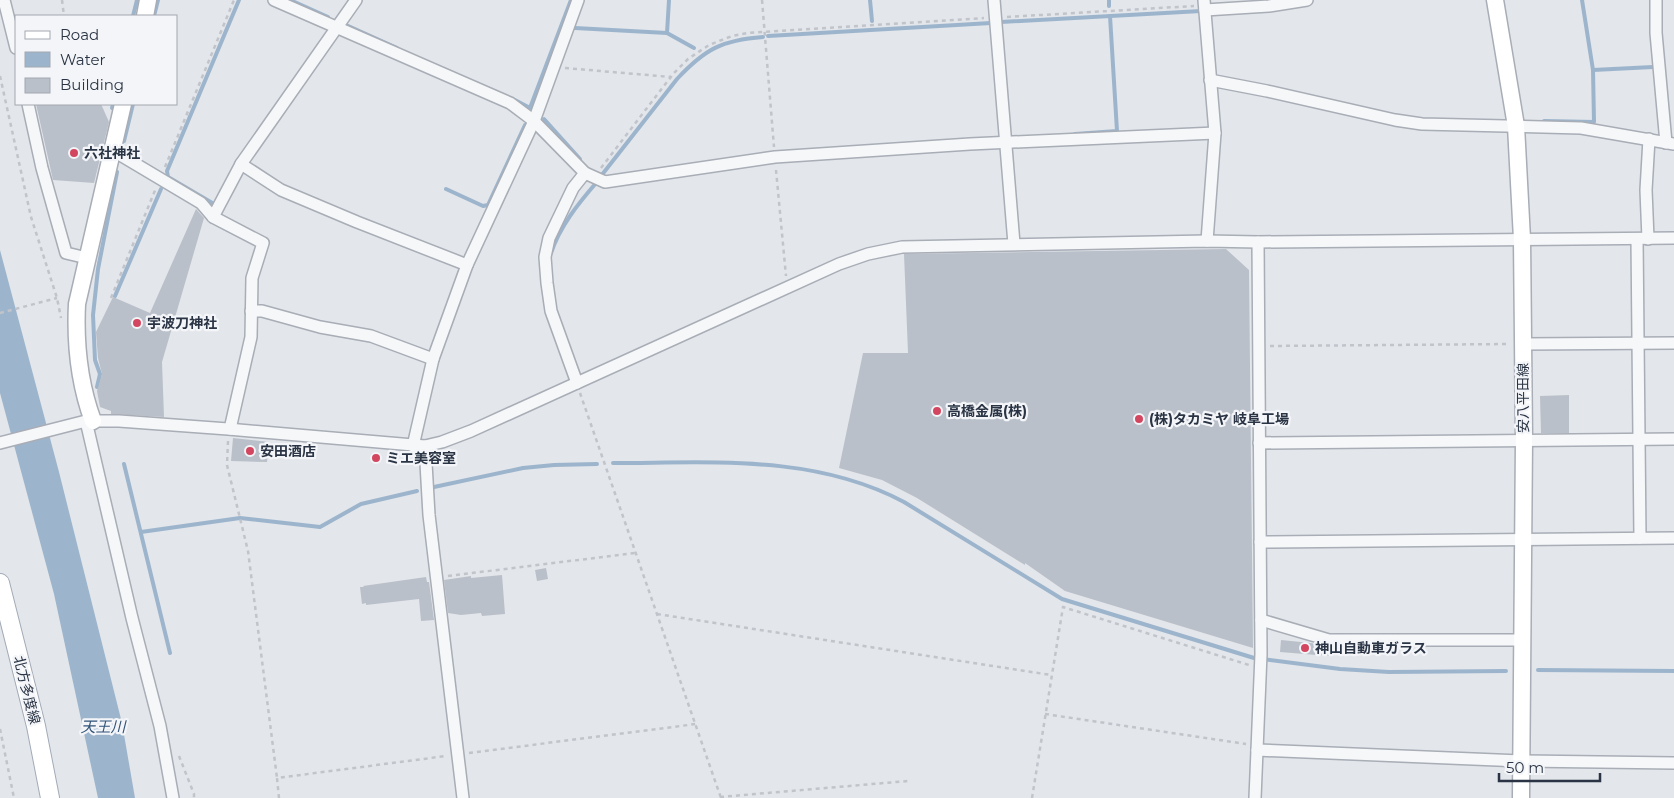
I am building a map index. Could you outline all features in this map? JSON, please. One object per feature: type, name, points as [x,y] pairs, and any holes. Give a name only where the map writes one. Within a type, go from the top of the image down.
[{"type":"main road","points":[[144,15],[148,0]]},
{"type":"main road","name":"安八平田線","points":[[1495,0],[1516,126],[1522,239],[1524,440],[1521,798]]},
{"type":"main road","points":[[89,421],[78,356],[76,331],[77,304],[123,105]]},
{"type":"main road","name":"北方多度線","points":[[0,583],[36,726],[50,798]]},
{"type":"street","points":[[4,0],[15,44]]},
{"type":"street","points":[[274,0],[510,103],[534,121],[590,175],[605,182],[775,158],[1005,142],[1215,133]]},
{"type":"street","points":[[213,217],[240,164],[356,0]]},
{"type":"street","points":[[463,798],[419,446],[433,359],[467,265],[534,121],[578,0]]},
{"type":"street","points":[[994,0],[1014,244]]},
{"type":"street","points":[[1207,241],[1215,133],[1205,5],[1269,6],[1306,0]]},
{"type":"street","points":[[1210,80],[1395,120],[1422,124],[1581,128],[1670,144],[1656,33],[1656,0]]},
{"type":"street","points":[[28,105],[42,168],[66,253],[87,258]]},
{"type":"street","points":[[1640,538],[1638,343],[1642,239],[1649,139]]},
{"type":"street","points":[[112,150],[201,204],[213,217],[264,243],[252,278],[251,337],[229,429]]},
{"type":"street","points":[[240,164],[281,190],[467,265]]},
{"type":"street","points":[[577,383],[551,311],[546,283],[545,257],[549,238],[573,188],[590,175]]},
{"type":"street","points":[[0,443],[89,421],[118,421],[229,429],[419,446],[442,442],[471,431],[839,264],[868,254],[902,247],[1207,241],[1674,238]]},
{"type":"street","points":[[1255,798],[1261,620],[1258,242]]},
{"type":"street","points":[[251,311],[262,311],[320,327],[370,336],[433,359]]},
{"type":"street","points":[[1523,344],[1674,343]]},
{"type":"street","points":[[89,421],[125,589],[160,726],[173,798]]},
{"type":"street","points":[[1259,442],[1674,439]]},
{"type":"street","points":[[1260,542],[1674,538]]},
{"type":"street","points":[[1261,620],[1329,640],[1522,640]]},
{"type":"street","points":[[1257,748],[1521,761],[1674,763]]},
{"type":"path","points":[[62,0],[64,15]]},
{"type":"path","points":[[110,298],[234,0]]},
{"type":"path","points":[[762,0],[785,274],[790,287]]},
{"type":"path","points":[[590,175],[688,59],[709,45],[732,36],[765,32],[1205,5]]},
{"type":"path","points":[[554,67],[671,77]]},
{"type":"path","points":[[0,76],[31,217],[57,298],[0,313]]},
{"type":"path","points":[[1258,346],[1523,344]]},
{"type":"path","points":[[577,383],[721,797],[908,781]]},
{"type":"path","points":[[229,429],[227,465],[248,551],[279,798]]},
{"type":"path","points":[[437,578],[635,553]]},
{"type":"path","points":[[1032,798],[1063,607],[1260,663]]},
{"type":"path","points":[[657,614],[1051,675]]},
{"type":"path","points":[[1045,714],[1257,748]]},
{"type":"path","points":[[277,778],[696,724]]},
{"type":"path","points":[[0,729],[14,798]]},
{"type":"water","name":"天王川","points":[[0,250],[59,472],[122,723],[135,798],[98,798],[54,594],[0,393]]},
{"type":"building","name":"六社神社","points":[[36,105],[101,105],[109,122],[94,183],[53,180]]},
{"type":"building","name":"宇波刀神社","points":[[196,209],[204,218],[162,362],[164,417],[111,414],[111,411],[100,407],[97,391],[102,374],[98,358],[96,332],[113,297],[150,313]]},
{"type":"building","name":"(株)タカミヤ 岐阜工場","points":[[1226,249],[1249,270],[1253,648],[1065,591],[1025,563],[1025,565],[917,498],[882,480],[839,468],[863,353],[908,353],[904,254]]},
{"type":"building","points":[[1569,395],[1569,433],[1541,433],[1540,396]]},
{"type":"building","name":"安田酒店","points":[[233,438],[269,442],[267,462],[231,461]]},
{"type":"building","points":[[546,568],[548,579],[537,581],[535,570]]},
{"type":"building","points":[[502,575],[505,614],[482,616],[481,613],[461,615],[448,613],[444,580],[471,576],[471,578]]},
{"type":"building","points":[[426,577],[427,582],[429,582],[434,620],[421,621],[419,599],[362,604],[360,587]]},
{"type":"building","name":"神山自動車ガラス","points":[[1281,640],[1311,643],[1329,648],[1329,656],[1280,652]]},
{"type":"waterway","points":[[133,15],[137,0]]},
{"type":"waterway","points":[[154,15],[158,0]]},
{"type":"waterway","points":[[214,204],[168,177],[167,171],[239,0]]},
{"type":"waterway","points":[[290,0],[328,17]]},
{"type":"waterway","points":[[513,99],[530,108],[571,0]]},
{"type":"waterway","points":[[667,33],[669,0]]},
{"type":"waterway","points":[[870,0],[872,21]]},
{"type":"waterway","points":[[1109,0],[1109,6]]},
{"type":"waterway","points":[[1544,121],[1594,122],[1593,70],[1582,0]]},
{"type":"waterway","points":[[1001,22],[1201,11]]},
{"type":"waterway","points":[[1075,134],[1117,131],[1110,16]]},
{"type":"waterway","points":[[768,36],[991,23]]},
{"type":"waterway","points":[[346,25],[397,48]]},
{"type":"waterway","points":[[575,28],[667,33],[694,48]]},
{"type":"waterway","points":[[601,176],[677,79],[696,60],[725,44],[749,38],[763,37]]},
{"type":"waterway","points":[[1593,70],[1653,67]]},
{"type":"waterway","points":[[124,141],[133,105]]},
{"type":"waterway","points":[[544,119],[580,159]]},
{"type":"waterway","points":[[446,189],[483,206],[488,205],[525,125]]},
{"type":"waterway","points":[[97,387],[100,374],[95,360],[93,315],[98,269],[117,172]]},
{"type":"waterway","points":[[551,253],[564,225],[596,183]]},
{"type":"waterway","points":[[115,296],[161,189]]},
{"type":"waterway","points":[[613,463],[688,462],[762,464],[834,476],[870,487],[904,502],[1062,599],[1254,658],[1340,669],[1389,672],[1506,671]]},
{"type":"waterway","points":[[124,464],[170,653]]},
{"type":"waterway","points":[[434,487],[523,468],[597,464]]},
{"type":"waterway","points":[[141,532],[240,518],[320,527],[361,504],[417,491]]},
{"type":"waterway","points":[[1538,670],[1674,671]]},
{"type":"place","name":"六社神社","points":[[74,153]]},
{"type":"place","name":"宇波刀神社","points":[[137,323]]},
{"type":"place","name":"高橋金属(株)","points":[[937,411]]},
{"type":"place","name":"(株)タカミヤ 岐阜工場","points":[[1139,419]]},
{"type":"place","name":"安田酒店","points":[[250,451]]},
{"type":"place","name":"ミエ美容室","points":[[376,458]]},
{"type":"place","name":"神山自動車ガラス","points":[[1305,648]]}]
